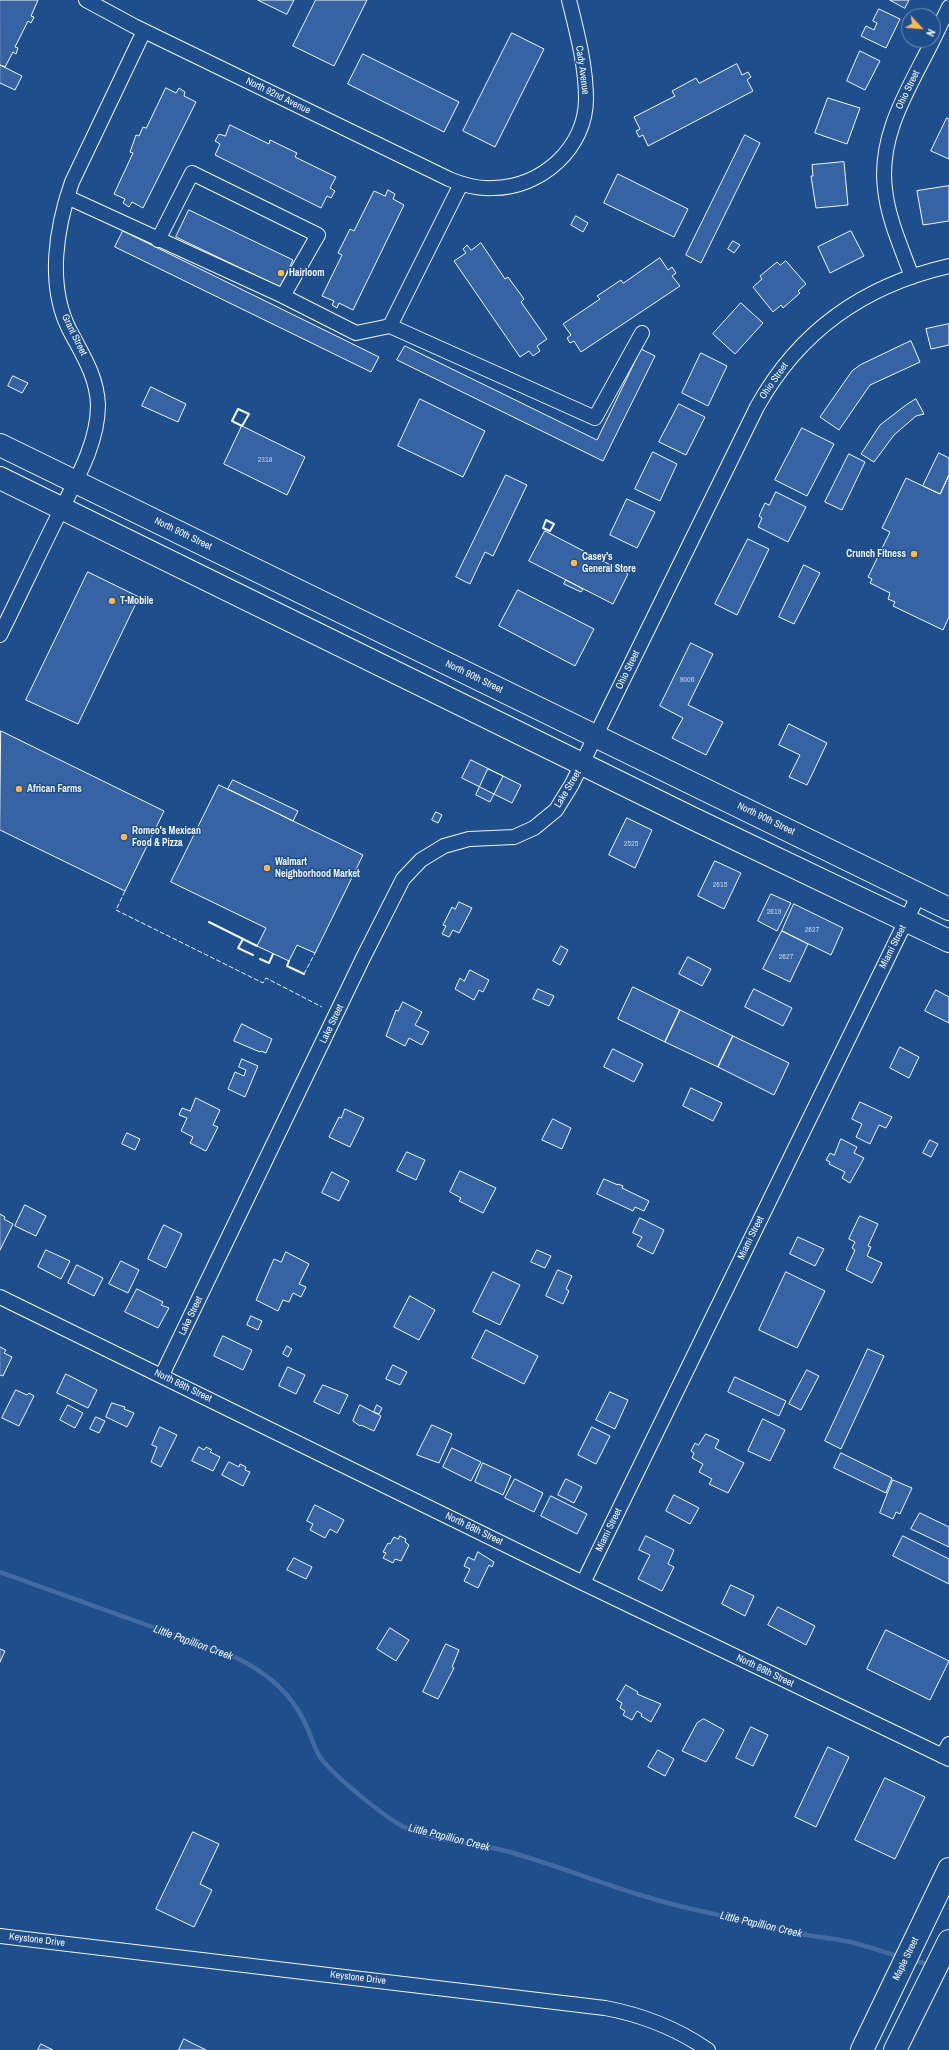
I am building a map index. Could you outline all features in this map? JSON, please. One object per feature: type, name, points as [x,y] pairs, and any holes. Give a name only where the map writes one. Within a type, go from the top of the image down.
[{"type":"main road","name":"North 90th Street","points":[[0,445],[949,909]]},
{"type":"main road","points":[[0,478],[949,942]]},
{"type":"main road","name":"Maple Street","points":[[862,2050],[949,1869]]},
{"type":"main road","points":[[895,2050],[949,1941]]},
{"type":"street","name":"North 92nd Avenue","points":[[86,0],[144,31],[467,185]]},
{"type":"street","name":"Cady Avenue","points":[[467,185],[492,188],[506,187],[538,177],[559,162],[571,147],[580,130],[586,99],[584,70],[569,0]]},
{"type":"street","name":"Ohio Street","points":[[941,24],[949,7]]},
{"type":"street","name":"Grant Street","points":[[0,635],[75,481],[94,435],[98,406],[93,378],[66,320],[57,291],[58,243],[67,197],[81,161],[144,31]]},
{"type":"street","name":"Ohio Street","points":[[583,763],[766,389],[779,371],[821,326],[857,301],[892,284],[912,277],[886,197],[884,170],[885,154],[893,122],[929,48]]},
{"type":"street","points":[[158,240],[192,173],[318,235],[284,296]]},
{"type":"street","points":[[390,326],[467,185]]},
{"type":"street","points":[[67,197],[158,240],[284,296],[356,334],[390,326],[595,418],[642,333]]},
{"type":"street","points":[[912,277],[949,266]]},
{"type":"street","name":"Lake Street","points":[[162,1375],[363,958],[403,879],[420,860],[444,846],[469,839],[514,836],[538,826],[560,804],[583,763]]},
{"type":"street","name":"Miami Street","points":[[583,1583],[919,894]]},
{"type":"street","name":"North 88th Street","points":[[0,1297],[162,1375],[583,1583],[947,1753]]},
{"type":"street","name":"Keystone Drive","points":[[0,1936],[605,2008],[651,2020],[686,2035],[708,2050]]},
{"type":"building","points":[[0,0],[38,0],[31,16],[34,17],[31,23],[28,21],[15,47],[18,48],[16,54],[13,52],[5,67],[0,65]]},
{"type":"building","points":[[258,0],[294,0],[287,14]]},
{"type":"building","points":[[316,0],[367,0],[334,66],[293,46]]},
{"type":"building","points":[[890,0],[909,0],[905,8]]},
{"type":"building","points":[[879,9],[900,19],[886,48],[861,36],[866,26],[874,30],[877,23],[873,21]]},
{"type":"building","points":[[512,33],[544,49],[495,147],[463,131]]},
{"type":"building","points":[[860,51],[880,61],[865,90],[847,81]]},
{"type":"building","points":[[363,54],[459,102],[444,132],[348,84]]},
{"type":"building","points":[[737,64],[742,75],[748,72],[751,77],[747,80],[753,91],[648,146],[643,135],[639,137],[636,131],[640,129],[634,117],[675,96],[672,91],[696,78],[699,83]]},
{"type":"building","points":[[0,65],[22,76],[15,90],[0,83]]},
{"type":"building","points":[[166,88],[176,93],[179,88],[185,92],[184,96],[196,102],[143,208],[132,202],[129,207],[123,203],[125,199],[114,194],[133,153],[130,152],[136,135],[139,136],[143,127],[146,128]]},
{"type":"building","points":[[828,98],[860,108],[847,144],[815,133]]},
{"type":"building","points":[[947,118],[949,119],[949,159],[931,151]]},
{"type":"building","points":[[230,125],[269,144],[270,140],[297,153],[295,157],[336,177],[330,188],[335,191],[331,198],[327,196],[321,208],[215,155],[220,144],[215,141],[219,134],[225,136]]},
{"type":"building","points":[[745,135],[760,143],[701,263],[686,255]]},
{"type":"building","points":[[844,162],[848,205],[816,208],[811,176],[813,176],[812,165]]},
{"type":"building","points":[[618,174],[688,209],[674,237],[604,203]]},
{"type":"building","points":[[949,186],[949,221],[923,225],[917,191]]},
{"type":"building","points":[[388,190],[395,194],[393,199],[404,205],[353,310],[339,303],[337,308],[332,305],[334,301],[322,296],[342,255],[338,253],[350,229],[354,231],[374,191],[385,196]]},
{"type":"building","points":[[189,210],[293,260],[280,287],[176,237]]},
{"type":"building","points":[[576,216],[588,223],[583,232],[571,225]]},
{"type":"building","points":[[123,231],[379,357],[371,372],[115,247]]},
{"type":"building","points":[[851,231],[864,256],[830,273],[818,247]]},
{"type":"building","points":[[733,241],[740,245],[734,253],[728,249]]},
{"type":"building","points":[[481,243],[505,279],[508,277],[524,299],[521,302],[547,339],[537,346],[540,351],[533,356],[529,351],[520,357],[454,261],[466,253],[463,249],[467,245],[471,250]]},
{"type":"building","points":[[660,258],[668,270],[672,267],[676,273],[672,276],[680,286],[581,352],[574,341],[570,343],[567,338],[571,335],[563,324],[600,299],[597,296],[621,280],[623,283]]},
{"type":"building","points":[[786,261],[806,284],[798,291],[800,293],[783,308],[781,305],[773,312],[753,287],[762,279],[760,276],[777,262],[780,265]]},
{"type":"building","points":[[741,303],[763,323],[735,354],[713,334]]},
{"type":"building","points":[[949,324],[949,345],[931,349],[926,329]]},
{"type":"building","points":[[911,341],[920,362],[870,385],[839,430],[820,417],[852,371],[860,365]]},
{"type":"building","points":[[405,346],[597,440],[641,349],[655,356],[603,461],[397,360]]},
{"type":"building","points":[[701,353],[727,366],[708,406],[682,393]]},
{"type":"building","points":[[13,376],[28,383],[22,393],[8,386]]},
{"type":"building","points":[[151,387],[186,404],[178,422],[142,406]]},
{"type":"building","points":[[420,399],[485,431],[463,477],[398,446]]},
{"type":"building","points":[[916,399],[924,414],[916,416],[894,435],[874,462],[861,454],[880,425]]},
{"type":"building","points":[[679,404],[705,417],[686,455],[659,442]]},
{"type":"building","points":[[242,426],[305,457],[287,495],[224,464]]},
{"type":"building","points":[[802,428],[834,444],[807,496],[775,480]]},
{"type":"building","points":[[653,452],[677,464],[660,501],[635,489]]},
{"type":"building","points":[[939,453],[949,458],[949,475],[940,494],[923,486]]},
{"type":"building","points":[[849,454],[865,462],[842,510],[825,502]]},
{"type":"building","points":[[506,475],[527,485],[493,556],[485,552],[470,584],[456,577]]},
{"type":"building","name":"Crunch Fitness","points":[[949,475],[949,617],[943,630],[893,606],[895,602],[888,599],[890,593],[870,583],[872,579],[868,577],[890,532],[882,528],[906,478],[940,494]]},
{"type":"building","points":[[776,492],[806,507],[788,542],[758,527],[762,518],[759,516],[765,503],[769,505]]},
{"type":"building","points":[[627,499],[655,512],[637,548],[610,535]]},
{"type":"building","points":[[545,531],[628,574],[613,604],[529,561]]},
{"type":"building","points":[[748,539],[769,549],[737,615],[715,604]]},
{"type":"building","points":[[804,565],[820,573],[794,624],[779,617]]},
{"type":"building","points":[[88,572],[139,597],[78,724],[26,700]]},
{"type":"building","points":[[566,580],[583,589],[581,592],[564,584]]},
{"type":"building","points":[[518,590],[594,629],[575,666],[499,626]]},
{"type":"building","points":[[691,643],[713,654],[688,705],[723,722],[706,755],[672,738],[683,718],[660,706]]},
{"type":"building","points":[[789,724],[827,743],[807,785],[789,777],[800,755],[779,745]]},
{"type":"building","points":[[1,731],[164,811],[125,891],[0,830]]},
{"type":"building","points":[[471,760],[521,785],[512,803],[462,778]]},
{"type":"building","points":[[488,769],[503,776],[490,802],[476,795]]},
{"type":"building","points":[[233,780],[298,811],[293,821],[228,789]]},
{"type":"building","name":"Walmart Neighborhood Market","points":[[219,785],[363,855],[315,953],[297,945],[289,961],[257,946],[266,928],[171,882]]},
{"type":"building","points":[[436,812],[442,815],[438,823],[432,820]]},
{"type":"building","points":[[627,818],[652,830],[635,868],[609,855]]},
{"type":"building","points":[[715,861],[741,873],[724,909],[698,896]]},
{"type":"building","points":[[771,894],[791,903],[777,931],[758,921]]},
{"type":"building","points":[[459,902],[472,908],[459,933],[453,930],[449,937],[442,934],[446,926],[443,925],[452,907],[455,909]]},
{"type":"building","points":[[794,904],[843,928],[831,955],[782,931]]},
{"type":"building","points":[[782,931],[808,944],[790,982],[763,969]]},
{"type":"building","points":[[561,946],[568,950],[560,965],[553,961]]},
{"type":"building","points":[[688,957],[711,969],[702,986],[679,974]]},
{"type":"building","points":[[470,970],[489,980],[483,992],[479,990],[474,1000],[455,989],[460,978],[464,981]]},
{"type":"building","points":[[633,987],[680,1010],[665,1042],[618,1019]]},
{"type":"building","points":[[538,989],[554,996],[549,1006],[533,999]]},
{"type":"building","points":[[754,989],[792,1008],[783,1026],[745,1007]]},
{"type":"building","points":[[936,990],[949,997],[949,1023],[925,1011]]},
{"type":"building","points":[[403,1002],[422,1012],[415,1025],[429,1032],[422,1045],[409,1038],[405,1046],[386,1036],[396,1010],[398,1011]]},
{"type":"building","points":[[680,1010],[733,1036],[718,1067],[665,1042]]},
{"type":"building","points":[[242,1024],[272,1039],[266,1053],[234,1041]]},
{"type":"building","points":[[733,1036],[789,1063],[774,1095],[718,1067]]},
{"type":"building","points":[[900,1047],[919,1057],[909,1078],[890,1068]]},
{"type":"building","points":[[613,1049],[643,1064],[634,1082],[604,1067]]},
{"type":"building","points":[[242,1059],[258,1066],[245,1097],[228,1089],[235,1072],[244,1076],[246,1070],[239,1067]]},
{"type":"building","points":[[691,1088],[722,1103],[713,1121],[683,1106]]},
{"type":"building","points":[[196,1098],[220,1110],[213,1125],[218,1127],[206,1151],[190,1143],[193,1137],[181,1131],[187,1118],[179,1115],[182,1108],[190,1111]]},
{"type":"building","points":[[860,1102],[892,1117],[886,1128],[879,1125],[870,1144],[856,1137],[862,1124],[852,1119]]},
{"type":"building","points":[[345,1109],[364,1118],[350,1147],[329,1137],[339,1117],[341,1118]]},
{"type":"building","points":[[553,1119],[571,1128],[562,1149],[542,1140]]},
{"type":"building","points":[[127,1133],[140,1139],[135,1150],[122,1144]]},
{"type":"building","points":[[841,1139],[857,1147],[854,1153],[864,1158],[850,1183],[842,1178],[845,1172],[829,1164],[830,1162],[826,1160],[830,1153],[834,1155]]},
{"type":"building","points":[[930,1140],[938,1144],[931,1157],[923,1153]]},
{"type":"building","points":[[407,1152],[425,1160],[416,1180],[397,1171]]},
{"type":"building","points":[[460,1171],[496,1188],[483,1213],[459,1201],[461,1198],[450,1192]]},
{"type":"building","points":[[332,1172],[349,1181],[339,1201],[322,1193]]},
{"type":"building","points":[[604,1179],[623,1186],[622,1188],[649,1201],[644,1211],[635,1207],[633,1211],[597,1194]]},
{"type":"building","points":[[25,1205],[46,1216],[36,1236],[15,1226]]},
{"type":"building","points":[[0,1214],[5,1217],[4,1219],[13,1224],[0,1250]]},
{"type":"building","points":[[860,1216],[878,1224],[868,1246],[871,1247],[867,1256],[882,1263],[872,1283],[846,1270],[855,1250],[852,1248],[855,1242],[849,1239]]},
{"type":"building","points":[[640,1218],[664,1230],[653,1254],[637,1246],[642,1237],[633,1233]]},
{"type":"building","points":[[164,1225],[182,1234],[166,1268],[148,1259]]},
{"type":"building","points":[[798,1237],[824,1249],[815,1266],[790,1254]]},
{"type":"building","points":[[46,1250],[70,1261],[61,1279],[38,1267]]},
{"type":"building","points":[[537,1250],[551,1256],[545,1268],[531,1262]]},
{"type":"building","points":[[286,1252],[309,1264],[299,1284],[306,1287],[301,1297],[293,1293],[289,1302],[283,1300],[278,1311],[256,1300],[274,1259],[281,1262]]},
{"type":"building","points":[[121,1261],[139,1270],[128,1293],[109,1284]]},
{"type":"building","points":[[77,1265],[103,1278],[94,1296],[68,1283]]},
{"type":"building","points":[[558,1270],[572,1276],[566,1289],[569,1291],[563,1304],[546,1296]]},
{"type":"building","points":[[493,1272],[520,1285],[500,1325],[473,1312]]},
{"type":"building","points":[[786,1272],[825,1291],[797,1348],[759,1330]]},
{"type":"building","points":[[137,1289],[163,1302],[161,1305],[169,1308],[158,1328],[125,1312]]},
{"type":"building","points":[[410,1296],[435,1310],[419,1340],[394,1327]]},
{"type":"building","points":[[251,1316],[262,1321],[258,1330],[247,1325]]},
{"type":"building","points":[[486,1330],[538,1356],[524,1384],[472,1358]]},
{"type":"building","points":[[223,1336],[252,1350],[243,1370],[214,1356]]},
{"type":"building","points":[[287,1346],[292,1349],[288,1357],[283,1354]]},
{"type":"building","points":[[0,1347],[6,1350],[4,1353],[12,1357],[3,1376],[0,1375]]},
{"type":"building","points":[[868,1349],[884,1356],[841,1449],[825,1441]]},
{"type":"building","points":[[393,1365],[407,1372],[400,1385],[386,1379]]},
{"type":"building","points":[[288,1367],[305,1375],[296,1394],[279,1386]]},
{"type":"building","points":[[807,1370],[819,1376],[801,1410],[789,1404]]},
{"type":"building","points":[[66,1374],[97,1390],[88,1408],[57,1393]]},
{"type":"building","points":[[735,1377],[786,1401],[779,1416],[728,1392]]},
{"type":"building","points":[[323,1385],[348,1395],[339,1414],[314,1402]]},
{"type":"building","points":[[16,1390],[27,1395],[29,1393],[34,1396],[19,1426],[2,1418]]},
{"type":"building","points":[[610,1392],[628,1400],[615,1429],[596,1420]]},
{"type":"building","points":[[112,1403],[125,1407],[124,1409],[134,1413],[127,1427],[106,1417]]},
{"type":"building","points":[[68,1405],[83,1413],[75,1428],[60,1420]]},
{"type":"building","points":[[360,1405],[381,1416],[374,1431],[361,1425],[360,1426],[353,1421]]},
{"type":"building","points":[[377,1405],[382,1408],[379,1414],[374,1412]]},
{"type":"building","points":[[96,1417],[105,1421],[99,1433],[90,1429]]},
{"type":"building","points":[[763,1419],[785,1430],[770,1461],[748,1451]]},
{"type":"building","points":[[432,1425],[452,1434],[439,1463],[417,1455]]},
{"type":"building","points":[[160,1427],[177,1435],[161,1467],[151,1462],[157,1447],[152,1445]]},
{"type":"building","points":[[592,1427],[610,1436],[596,1464],[578,1455]]},
{"type":"building","points":[[706,1434],[719,1440],[715,1448],[744,1463],[728,1493],[709,1484],[712,1479],[699,1472],[703,1464],[692,1458],[694,1453],[691,1451],[695,1443],[698,1445]]},
{"type":"building","points":[[199,1447],[204,1450],[206,1447],[212,1450],[210,1452],[220,1457],[213,1471],[192,1461]]},
{"type":"building","points":[[452,1448],[481,1462],[471,1481],[443,1467]]},
{"type":"building","points":[[841,1453],[892,1478],[886,1493],[834,1468]]},
{"type":"building","points":[[229,1462],[239,1467],[240,1464],[246,1467],[245,1470],[250,1472],[243,1486],[222,1475]]},
{"type":"building","points":[[483,1463],[511,1476],[503,1495],[475,1482]]},
{"type":"building","points":[[515,1479],[543,1493],[534,1512],[505,1498]]},
{"type":"building","points":[[566,1479],[582,1487],[574,1503],[558,1495]]},
{"type":"building","points":[[893,1480],[912,1488],[900,1514],[896,1512],[893,1519],[880,1513]]},
{"type":"building","points":[[674,1495],[699,1508],[690,1524],[666,1511]]},
{"type":"building","points":[[551,1496],[587,1514],[577,1534],[541,1516]]},
{"type":"building","points":[[315,1505],[344,1520],[337,1533],[330,1529],[325,1538],[310,1530],[313,1524],[307,1521]]},
{"type":"building","points":[[920,1513],[949,1527],[949,1547],[911,1529]]},
{"type":"building","points":[[400,1536],[406,1539],[405,1542],[409,1545],[401,1561],[395,1559],[393,1563],[383,1558],[386,1553],[383,1552],[388,1543],[390,1544],[394,1537],[398,1539]]},
{"type":"building","points":[[646,1536],[674,1550],[668,1564],[674,1567],[662,1591],[638,1579],[650,1555],[639,1550]]},
{"type":"building","points":[[903,1536],[949,1559],[949,1584],[893,1556]]},
{"type":"building","points":[[478,1552],[494,1562],[492,1567],[489,1565],[478,1588],[464,1581],[470,1569],[464,1566],[468,1557],[474,1560]]},
{"type":"building","points":[[294,1558],[312,1567],[306,1579],[287,1570]]},
{"type":"building","points":[[731,1585],[754,1596],[745,1616],[722,1604]]},
{"type":"building","points":[[778,1607],[815,1626],[806,1645],[768,1625]]},
{"type":"building","points":[[390,1628],[409,1640],[396,1661],[377,1649]]},
{"type":"building","points":[[886,1630],[949,1661],[930,1700],[867,1669]]},
{"type":"building","points":[[446,1644],[459,1650],[452,1667],[454,1668],[438,1699],[423,1692]]},
{"type":"building","points":[[0,1649],[5,1651],[0,1662]]},
{"type":"building","points":[[626,1685],[638,1692],[637,1694],[661,1704],[651,1722],[641,1716],[642,1714],[637,1711],[632,1720],[623,1715],[625,1711],[620,1708],[622,1703],[617,1700]]},
{"type":"building","points":[[704,1719],[724,1730],[706,1762],[682,1751],[697,1723]]},
{"type":"building","points":[[751,1727],[768,1735],[753,1766],[736,1758]]},
{"type":"building","points":[[828,1747],[849,1757],[816,1827],[795,1817]]},
{"type":"building","points":[[658,1750],[674,1759],[665,1776],[648,1767]]},
{"type":"building","points":[[885,1778],[925,1797],[895,1859],[855,1840]]},
{"type":"building","points":[[193,1832],[219,1844],[200,1884],[212,1890],[194,1927],[156,1909]]},
{"type":"building","points":[[184,2039],[206,2050],[179,2050]]},
{"type":"building","points":[[41,2044],[53,2050],[38,2050]]},
{"type":"waterway","name":"Little Papillion Creek","points":[[0,1572],[233,1656],[245,1662],[267,1676],[285,1693],[300,1713],[320,1757],[335,1774],[358,1794],[394,1821],[415,1832],[441,1839],[510,1852],[649,1898],[672,1904],[803,1934],[850,1942],[901,1957]]},
{"type":"waterway","name":"Little Papillion Creek","points":[[912,1960],[930,1965]]},
{"type":"fence","points":[[125,891],[116,910],[263,983],[266,978],[322,1007]]},
{"type":"fence","points":[[304,974],[315,953]]},
{"type":"wall","points":[[238,409],[249,414],[242,426],[232,421],[238,409]]},
{"type":"wall","points":[[546,520],[554,524],[550,531],[543,528],[546,520]]},
{"type":"wall","points":[[209,922],[257,946]]},
{"type":"wall","points":[[243,939],[238,948],[253,955]]},
{"type":"wall","points":[[260,959],[269,963],[273,954]]},
{"type":"wall","points":[[289,961],[287,966],[304,974]]},
{"type":"place","name":"Hairloom","points":[[281,273]]},
{"type":"place","name":"Crunch Fitness","points":[[914,554]]},
{"type":"place","name":"Casey's General Store","points":[[574,563]]},
{"type":"place","name":"T-Mobile","points":[[112,601]]},
{"type":"place","name":"African Farms","points":[[19,789]]},
{"type":"place","name":"Romeo's Mexican Food & Pizza","points":[[124,837]]},
{"type":"place","name":"Walmart Neighborhood Market","points":[[267,868]]}]
